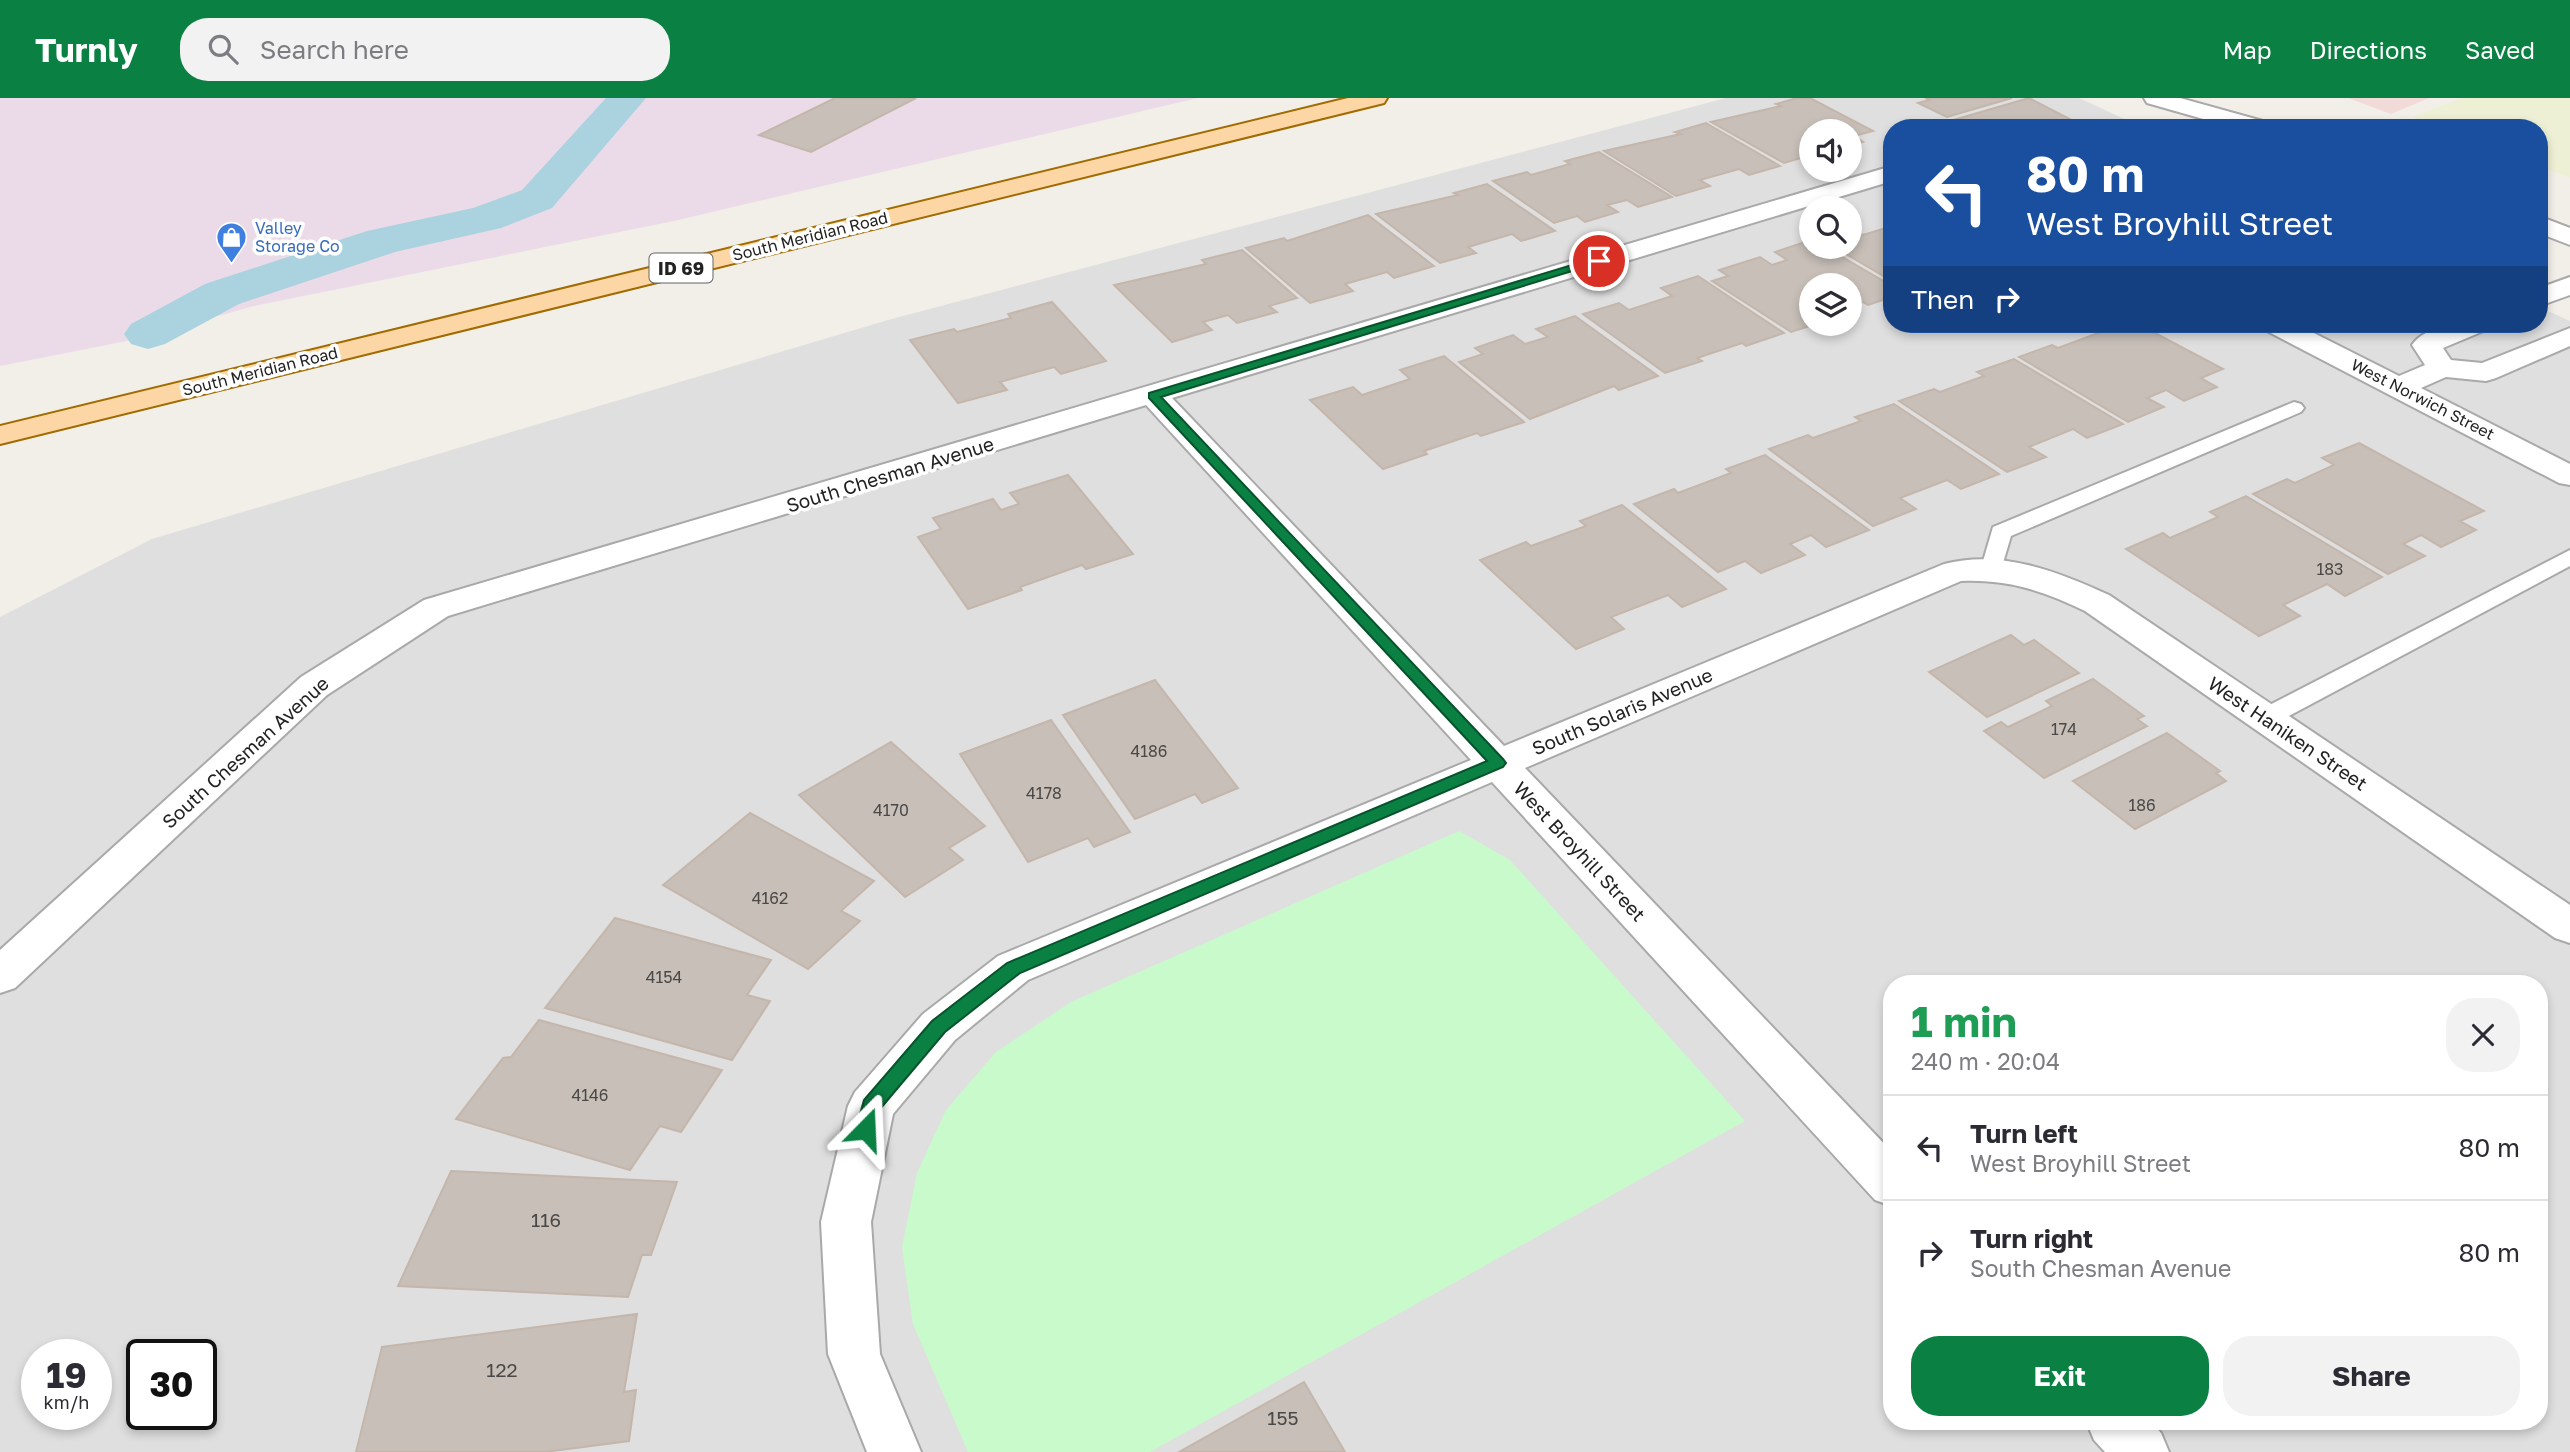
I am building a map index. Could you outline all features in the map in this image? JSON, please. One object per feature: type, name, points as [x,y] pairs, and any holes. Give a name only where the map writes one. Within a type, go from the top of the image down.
[{"type":"main road","name":"South Meridian Road","points":[[0,435],[1376,98]]},
{"type":"street","points":[[2155,98],[2229,119]]},
{"type":"street","points":[[2203,98],[2229,119]]},
{"type":"street","name":"South Chesman Avenue","points":[[0,976],[314,686],[436,608],[1153,396],[1883,176]]},
{"type":"street","points":[[2548,227],[2570,236]]},
{"type":"street","points":[[2548,294],[2570,285]]},
{"type":"street","name":"West Norwich Street","points":[[2293,333],[2570,476]]},
{"type":"street","points":[[2442,368],[2426,345],[2455,333]]},
{"type":"street","points":[[2399,387],[2442,368],[2486,372],[2570,336]]},
{"type":"street","name":"West Broyhill Street","points":[[1153,396],[1883,1175]]},
{"type":"street","name":"South Solaris Avenue","points":[[894,1452],[854,1354],[846,1222],[871,1106],[939,1027],[1013,968],[1956,571],[1992,568]]},
{"type":"street","name":"West Haniken Street","points":[[1992,568],[2049,580],[2097,603],[2570,927]]},
{"type":"street","points":[[2121,1430],[2142,1452]]},
{"type":"lane","points":[[1992,568],[2001,532],[2294,408]]},
{"type":"lane","points":[[2266,718],[2570,557]]},
{"type":"shaded area","name":"Valley Storage Co","points":[[0,98],[1198,98],[674,221],[254,306],[137,339],[0,366]]},
{"type":"shaded area","points":[[1726,98],[2079,98],[2124,119],[1883,119],[1883,333],[2548,333],[2548,311],[2570,321],[2570,1452],[0,1452],[0,617],[152,539],[888,320]]},
{"type":"shaded area","points":[[2348,98],[2429,98],[2391,114]]},
{"type":"green space","points":[[2462,98],[2570,98],[2570,178],[2548,169],[2548,119],[2412,117]]},
{"type":"green space","points":[[1459,831],[1510,860],[1745,1121],[1150,1452],[968,1452],[913,1324],[902,1247],[917,1173],[946,1110],[996,1052],[1071,1002]]},
{"type":"building","points":[[835,98],[916,98],[811,152],[759,135]]},
{"type":"building","points":[[1797,98],[1810,98],[1850,119],[1799,119],[1799,159],[1784,163],[1711,122],[1781,106],[1776,104]]},
{"type":"building","points":[[1926,98],[2012,98],[1947,117],[1918,103],[1929,100]]},
{"type":"building","points":[[2029,98],[2070,119],[1956,119]]},
{"type":"building","points":[[1706,123],[1780,166],[1749,175],[1739,169],[1700,180],[1710,186],[1676,196],[1604,151],[1681,134],[1675,132]]},
{"type":"building","points":[[1862,125],[1873,131],[1862,134]]},
{"type":"building","points":[[1599,152],[1672,197],[1638,207],[1627,200],[1607,205],[1618,212],[1585,222],[1577,216],[1554,223],[1493,181],[1527,172],[1531,175],[1570,164],[1565,161]]},
{"type":"building","points":[[1487,184],[1555,231],[1521,241],[1512,234],[1468,247],[1476,253],[1440,263],[1376,214],[1458,195],[1454,193]]},
{"type":"building","points":[[1368,215],[1434,266],[1394,278],[1387,272],[1345,284],[1353,291],[1310,303],[1246,248],[1284,238],[1287,241]]},
{"type":"building","points":[[1883,229],[1883,276],[1854,259],[1862,259],[1862,234]]},
{"type":"building","points":[[1799,244],[1799,259],[1846,259],[1883,281],[1883,300],[1868,305],[1862,302],[1862,273],[1799,273],[1799,329],[1791,332],[1712,281],[1728,276],[1719,270],[1760,257],[1772,265],[1787,260],[1775,252]]},
{"type":"building","points":[[1242,250],[1297,298],[1269,306],[1277,312],[1237,323],[1228,315],[1203,322],[1212,330],[1172,342],[1114,285],[1206,264],[1202,260]]},
{"type":"building","points":[[1698,276],[1784,333],[1697,358],[1702,361],[1665,373],[1583,314],[1619,303],[1629,310],[1672,296],[1661,288]]},
{"type":"building","points":[[1052,302],[1106,361],[1061,374],[1054,367],[1000,382],[1007,390],[958,403],[910,340],[954,329],[957,332],[1011,318],[1008,314]]},
{"type":"building","points":[[1575,316],[1658,376],[1619,390],[1614,386],[1530,419],[1459,362],[1483,354],[1475,348],[1513,335],[1525,344],[1548,337],[1536,329]]},
{"type":"building","points":[[2098,333],[2155,333],[2223,369],[2201,378],[2217,387],[2184,401],[2166,390],[2147,398],[2164,407],[2128,422],[2019,357],[2052,345],[2058,348]]},
{"type":"building","points":[[1444,356],[1524,422],[1481,436],[1477,433],[1424,451],[1427,454],[1383,469],[1310,400],[1353,387],[1362,395],[1410,379],[1400,370]]},
{"type":"building","points":[[2014,359],[2123,424],[2087,438],[2073,429],[2029,447],[2046,457],[2007,472],[1899,401],[1934,389],[1940,392],[1984,376],[1977,372]]},
{"type":"building","points":[[1894,404],[1999,474],[1961,489],[1947,480],[1900,498],[1916,509],[1873,526],[1769,449],[1808,435],[1813,438],[1861,421],[1855,417]]},
{"type":"building","points":[[2359,443],[2484,511],[2460,521],[2476,530],[2441,547],[2421,535],[2403,544],[2425,556],[2388,574],[2253,494],[2287,479],[2295,483],[2334,465],[2322,458]]},
{"type":"building","points":[[1765,455],[1869,530],[1826,547],[1811,535],[1790,544],[1805,555],[1761,573],[1745,561],[1718,572],[1634,504],[1674,489],[1678,493],[1731,473],[1726,469]]},
{"type":"building","points":[[1068,475],[1133,554],[1086,569],[1082,565],[968,609],[918,537],[941,529],[933,518],[993,499],[1001,510],[1019,504],[1010,493]]},
{"type":"building","points":[[2246,496],[2382,577],[2345,596],[2327,584],[2283,605],[2300,616],[2259,636],[2126,549],[2163,533],[2170,538],[2218,517],[2210,512]]},
{"type":"building","points":[[1622,505],[1726,589],[1682,607],[1668,595],[1611,617],[1624,629],[1576,649],[1480,560],[1526,542],[1531,546],[1586,526],[1580,521]]},
{"type":"building","points":[[2011,635],[2024,645],[2034,640],[2079,673],[1987,717],[1929,672]]},
{"type":"building","points":[[2093,679],[2144,716],[2137,719],[2147,726],[2044,778],[1984,731],[2001,722],[2008,727],[2052,706],[2046,701]]},
{"type":"building","points":[[1155,680],[1238,788],[1202,803],[1195,794],[1135,819],[1063,715]]},
{"type":"building","points":[[1051,720],[1130,832],[1094,847],[1088,838],[1028,862],[960,754]]},
{"type":"building","points":[[2167,733],[2220,771],[2216,773],[2226,781],[2135,829],[2073,781]]},
{"type":"building","points":[[891,742],[985,826],[949,848],[963,860],[905,897],[799,795]]},
{"type":"building","points":[[750,813],[874,881],[841,911],[860,921],[808,969],[663,885]]},
{"type":"building","points":[[615,918],[771,960],[747,995],[770,1001],[732,1060],[545,1008]]},
{"type":"building","points":[[539,1020],[722,1070],[681,1132],[660,1126],[630,1170],[456,1119],[503,1058],[511,1057]]},
{"type":"building","points":[[451,1171],[677,1182],[651,1255],[642,1255],[628,1297],[398,1286]]},
{"type":"building","points":[[637,1314],[624,1392],[636,1390],[629,1441],[545,1452],[356,1452],[382,1347]]},
{"type":"building","points":[[1304,1382],[1345,1452],[1179,1452]]},
{"type":"waterway","points":[[148,334],[222,294],[383,241],[485,219],[537,199],[627,98]]},
{"type":"place","name":"Valley Storage Co","points":[[232,264]]},
{"type":"route","points":[[866,1129],[871,1106],[939,1027],[1013,968],[1498,763],[1153,396],[1599,261]]}]
